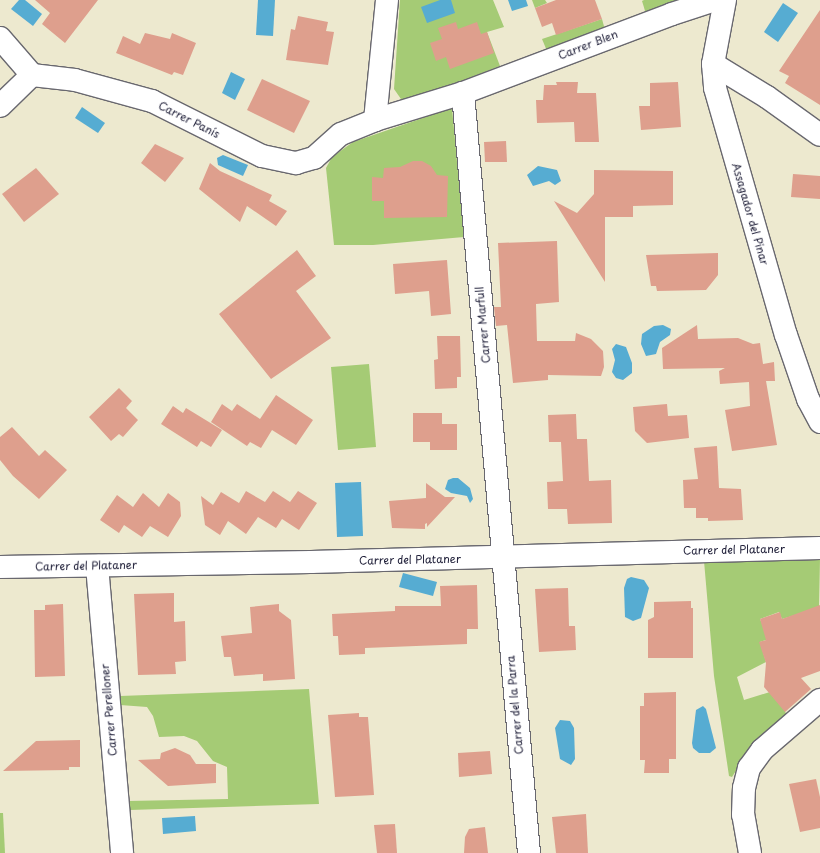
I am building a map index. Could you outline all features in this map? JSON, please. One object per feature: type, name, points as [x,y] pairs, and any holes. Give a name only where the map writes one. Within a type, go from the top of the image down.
[{"type":"street","points":[[375,120],[387,0]]},
{"type":"street","name":"Carrer Blen","points":[[375,120],[462,93],[672,14],[715,0]]},
{"type":"street","name":"Assagador del Pinar","points":[[725,0],[712,75],[718,102],[754,230],[808,399],[820,422]]},
{"type":"street","points":[[0,38],[32,75],[0,106]]},
{"type":"street","points":[[713,64],[767,97],[820,135]]},
{"type":"street","name":"Carrer Panís","points":[[32,75],[95,84],[152,101],[231,141],[283,162],[306,162],[347,131],[375,120]]},
{"type":"street","name":"Carrer Marfull","points":[[462,93],[502,557]]},
{"type":"street","name":"Carrer del Plataner","points":[[0,567],[502,557],[820,548]]},
{"type":"street","name":"Carrer del la Parra","points":[[502,557],[529,853]]},
{"type":"street","name":"Carrer Perelloner","points":[[97,566],[122,853]]},
{"type":"street","points":[[750,853],[743,814],[744,788],[749,768],[762,750],[820,700]]},
{"type":"green space","points":[[400,0],[493,0],[504,27],[487,32],[500,66],[406,102],[401,99],[394,89]]},
{"type":"green space","points":[[532,0],[545,0],[547,3],[535,8]]},
{"type":"green space","points":[[684,0],[646,14],[642,1]]},
{"type":"green space","points":[[602,19],[605,30],[547,51],[542,39]]},
{"type":"green space","points":[[452,108],[464,237],[373,245],[334,245],[326,168],[332,157],[353,142]]},
{"type":"green space","points":[[369,364],[376,447],[338,450],[331,367]]},
{"type":"green space","points":[[820,559],[819,608],[782,619],[779,612],[760,619],[769,639],[760,642],[766,662],[737,677],[744,700],[789,686],[785,712],[788,715],[744,758],[732,777],[729,776],[714,676],[704,561]]},
{"type":"green space","points":[[309,689],[319,804],[130,810],[128,801],[228,799],[227,767],[213,761],[197,741],[184,736],[159,737],[153,716],[147,707],[120,705],[120,696]]},
{"type":"green space","points":[[0,813],[3,813],[5,853],[0,853]]},
{"type":"water","points":[[19,0],[25,0],[42,14],[33,26],[11,9]]},
{"type":"water","points":[[258,0],[275,0],[273,36],[256,35]]},
{"type":"water","points":[[440,0],[451,0],[455,13],[427,23],[421,7]]},
{"type":"water","points":[[508,0],[526,0],[528,6],[512,11]]},
{"type":"water","points":[[783,3],[798,13],[778,42],[764,32]]},
{"type":"water","points":[[231,72],[245,79],[235,100],[222,93]]},
{"type":"water","points":[[82,107],[105,123],[98,133],[75,118]]},
{"type":"water","points":[[223,155],[248,165],[243,176],[218,165],[217,158]]},
{"type":"water","points":[[538,166],[557,170],[561,181],[555,185],[549,181],[533,186],[527,175]]},
{"type":"water","points":[[663,325],[671,329],[670,335],[660,342],[656,354],[646,356],[641,344],[642,334],[654,326]]},
{"type":"water","points":[[616,344],[626,347],[632,363],[632,373],[623,380],[616,378],[612,372],[615,360],[612,349]]},
{"type":"water","points":[[458,478],[470,488],[473,499],[470,503],[467,496],[451,493],[445,489],[448,480]]},
{"type":"water","points":[[361,482],[363,536],[337,537],[335,483]]},
{"type":"water","points":[[403,573],[437,582],[433,596],[399,587]]},
{"type":"water","points":[[631,577],[644,580],[649,588],[641,618],[633,621],[625,617],[624,588],[627,579]]},
{"type":"water","points":[[703,706],[706,709],[716,748],[710,753],[699,753],[693,748],[692,743],[696,710]]},
{"type":"water","points":[[560,720],[570,721],[574,728],[575,759],[571,765],[560,759],[555,728]]},
{"type":"water","points":[[195,816],[196,831],[163,834],[162,818]]},
{"type":"building","points":[[35,0],[98,0],[65,43],[42,24],[50,13]]},
{"type":"building","points":[[556,0],[595,0],[602,19],[556,35],[552,23],[542,27],[535,8]]},
{"type":"building","points":[[820,10],[820,105],[785,83],[789,76],[779,71]]},
{"type":"building","points":[[298,16],[328,22],[326,31],[334,32],[328,65],[286,60],[291,29],[295,30]]},
{"type":"building","points":[[456,22],[458,29],[477,22],[481,34],[487,32],[494,53],[450,69],[446,57],[436,61],[430,43],[442,39],[438,28]]},
{"type":"building","points":[[145,33],[170,39],[172,33],[196,43],[183,75],[174,72],[172,75],[116,53],[123,36],[140,44]]},
{"type":"building","points":[[262,79],[310,101],[294,133],[247,110]]},
{"type":"building","points":[[556,82],[578,82],[577,93],[596,93],[599,142],[575,142],[574,122],[537,123],[536,100],[543,100],[544,85],[557,85]]},
{"type":"building","points":[[678,82],[681,127],[641,130],[639,106],[650,106],[650,83]]},
{"type":"building","points":[[506,141],[507,162],[485,162],[484,142]]},
{"type":"building","points":[[155,144],[184,158],[165,182],[141,163]]},
{"type":"building","points":[[413,161],[422,161],[431,166],[437,175],[448,176],[447,217],[384,218],[384,201],[372,201],[372,177],[383,178],[384,168],[400,167]]},
{"type":"building","points":[[210,163],[220,171],[272,195],[269,201],[287,211],[276,226],[247,206],[240,222],[199,189]]},
{"type":"building","points":[[36,168],[59,194],[24,222],[2,194]]},
{"type":"building","points":[[594,170],[673,171],[673,205],[633,206],[633,217],[605,217],[605,282],[554,201],[577,213],[594,194]]},
{"type":"building","points":[[793,174],[820,176],[820,199],[791,197]]},
{"type":"building","points":[[557,241],[559,302],[536,304],[537,341],[575,341],[576,333],[591,339],[603,351],[604,367],[601,376],[548,375],[548,380],[513,383],[507,325],[496,326],[494,307],[501,307],[498,243]]},
{"type":"building","points":[[297,250],[316,276],[296,291],[331,338],[271,379],[219,314]]},
{"type":"building","points":[[718,253],[718,275],[706,290],[657,291],[656,286],[651,286],[646,255]]},
{"type":"building","points":[[447,260],[451,314],[431,316],[429,291],[395,294],[393,264]]},
{"type":"building","points":[[697,325],[698,339],[738,338],[753,344],[760,343],[763,364],[774,362],[775,381],[766,381],[777,445],[732,451],[725,410],[750,406],[749,382],[720,384],[719,371],[725,368],[663,369],[662,348]]},
{"type":"building","points":[[437,336],[460,336],[461,377],[457,377],[457,388],[435,389],[434,360],[438,359]]},
{"type":"building","points":[[119,388],[132,401],[126,408],[138,420],[123,437],[119,434],[111,441],[89,417]]},
{"type":"building","points":[[276,395],[313,420],[296,445],[272,430],[261,448],[250,442],[247,446],[211,422],[222,404],[232,411],[237,404],[260,419]]},
{"type":"building","points":[[667,404],[668,416],[687,415],[689,438],[647,443],[635,431],[633,407]]},
{"type":"building","points":[[173,406],[183,413],[186,408],[222,430],[211,447],[201,441],[197,447],[161,424]]},
{"type":"building","points":[[413,413],[442,413],[442,424],[457,424],[457,450],[430,450],[430,442],[413,442]]},
{"type":"building","points":[[576,414],[577,439],[587,439],[589,481],[611,480],[612,523],[568,524],[567,509],[548,509],[547,482],[563,481],[561,442],[549,442],[548,415]]},
{"type":"building","points":[[12,427],[39,456],[45,450],[67,470],[39,499],[13,476],[0,460],[0,437]]},
{"type":"building","points":[[717,446],[719,488],[741,489],[743,520],[708,521],[708,518],[696,518],[696,508],[684,508],[683,480],[698,479],[694,448]]},
{"type":"building","points":[[426,483],[445,497],[455,497],[427,527],[427,523],[425,524],[425,529],[392,528],[389,501],[426,498]]},
{"type":"building","points":[[246,491],[265,502],[273,491],[290,502],[298,491],[317,503],[299,530],[282,519],[276,528],[258,517],[246,534],[228,521],[220,535],[205,525],[201,496],[213,505],[221,492],[239,503]]},
{"type":"building","points":[[143,493],[159,507],[168,493],[180,502],[181,516],[168,537],[150,526],[142,537],[124,525],[119,533],[100,520],[117,495],[133,507]]},
{"type":"building","points":[[477,585],[478,629],[467,629],[467,644],[365,648],[365,654],[339,655],[338,636],[333,636],[332,614],[395,611],[395,606],[441,606],[440,586]]},
{"type":"building","points":[[568,588],[569,626],[575,626],[576,650],[539,652],[535,589]]},
{"type":"building","points":[[174,593],[174,622],[185,621],[186,661],[175,662],[176,674],[138,675],[134,594]]},
{"type":"building","points":[[691,601],[691,608],[693,608],[693,658],[648,658],[648,620],[654,617],[654,602]]},
{"type":"building","points":[[63,604],[65,676],[35,677],[34,610],[45,610],[45,605]]},
{"type":"building","points":[[279,604],[279,611],[291,620],[295,679],[263,681],[263,674],[234,676],[231,657],[224,657],[221,636],[252,633],[250,607]]},
{"type":"building","points":[[820,605],[820,671],[801,678],[811,689],[785,712],[764,687],[766,663],[759,642],[766,640],[760,619],[780,612],[782,619]]},
{"type":"building","points":[[676,692],[676,759],[669,759],[669,773],[644,773],[645,760],[640,760],[640,706],[644,706],[644,693]]},
{"type":"building","points":[[359,713],[359,717],[368,717],[374,795],[335,797],[328,715]]},
{"type":"building","points":[[80,740],[80,767],[69,767],[69,770],[3,771],[36,741]]},
{"type":"building","points":[[175,748],[190,755],[196,764],[216,764],[216,783],[168,786],[138,760],[160,759],[161,753]]},
{"type":"building","points":[[490,751],[492,774],[459,777],[458,753]]},
{"type":"building","points":[[816,779],[820,797],[820,828],[800,832],[789,784]]},
{"type":"building","points":[[586,814],[588,853],[556,853],[552,817]]},
{"type":"building","points":[[395,824],[397,853],[377,853],[374,825]]},
{"type":"building","points":[[485,827],[488,853],[464,853],[465,837],[469,829]]}]
